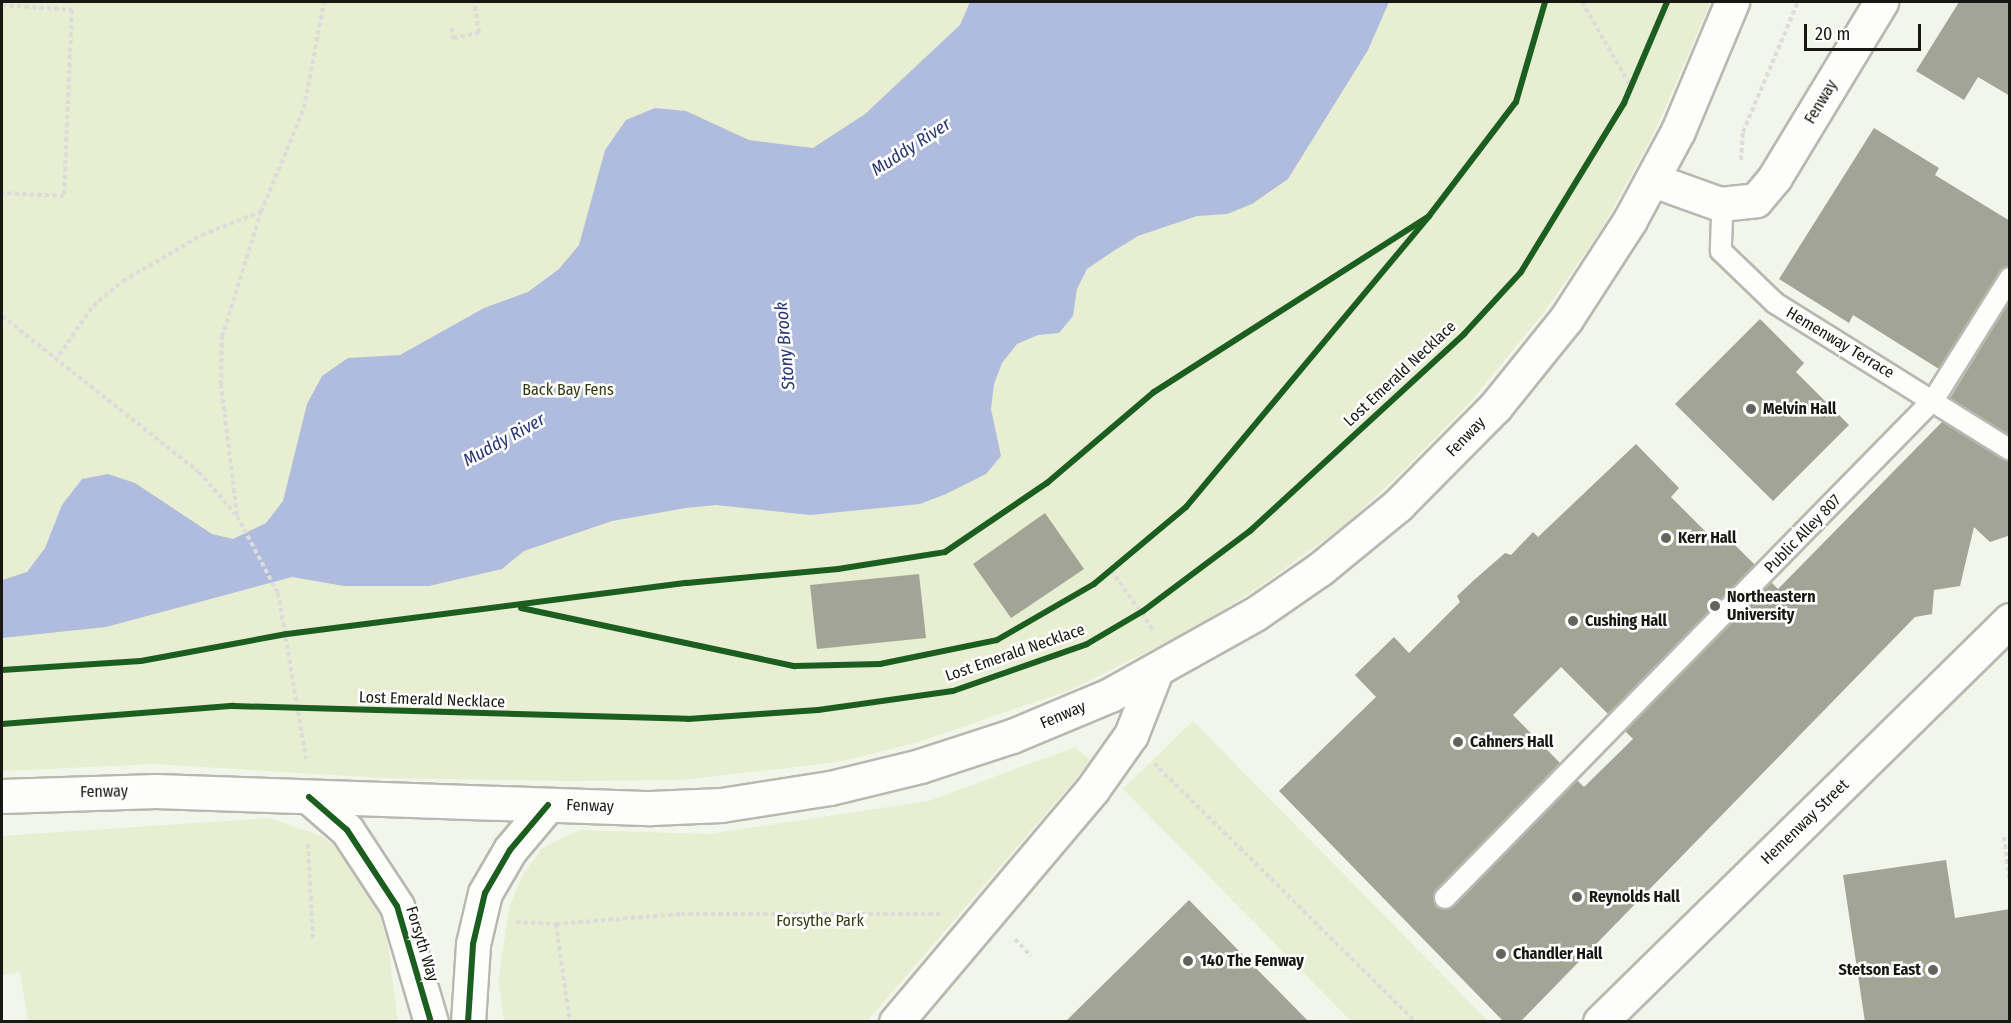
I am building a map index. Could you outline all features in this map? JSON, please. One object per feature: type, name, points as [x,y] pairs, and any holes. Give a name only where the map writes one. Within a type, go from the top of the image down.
[{"type":"main road","name":"Fenway","points":[[2,796],[309,784],[548,805],[721,805],[869,780],[1048,722],[1156,671],[1255,614],[1320,569],[1372,528],[1445,459],[1566,319],[1653,180],[1732,2]]},
{"type":"main road","name":"Fenway","points":[[1653,180],[1727,203],[1756,200],[1775,177],[1881,2]]},
{"type":"main road","name":"Hemenway Street","points":[[1600,1022],[2010,620]]},
{"type":"main road","points":[[896,1022],[1092,790],[1131,735],[1156,671]]},
{"type":"main road","name":"Forsyth Way","points":[[309,784],[347,830],[397,906],[431,1022]]},
{"type":"main road","points":[[468,1022],[473,944],[485,893],[499,866],[548,805]]},
{"type":"lane","name":"Hemenway Terrace","points":[[1727,203],[1721,251],[1775,303],[1934,399],[2010,450]]},
{"type":"lane","name":"Public Alley 807","points":[[1445,898],[1934,399],[2010,278]]},
{"type":"path","points":[[237,516],[221,385],[222,337],[261,212],[304,108],[324,2]]},
{"type":"path","points":[[452,28],[453,38],[479,33],[474,2]]},
{"type":"path","points":[[1582,2],[1631,87]]},
{"type":"path","points":[[1740,173],[1743,132],[1798,2]]},
{"type":"path","points":[[2,5],[28,4],[72,9],[64,196],[2,193]]},
{"type":"path","points":[[1628,95],[1635,76]]},
{"type":"path","points":[[55,361],[93,306],[123,281],[202,235],[261,212]]},
{"type":"path","points":[[2,316],[55,361],[199,472],[237,516],[278,593],[287,634],[295,706],[309,784]]},
{"type":"path","points":[[1103,577],[1119,563]]},
{"type":"path","points":[[1111,570],[1143,611],[1158,638]]},
{"type":"path","points":[[1134,616],[1152,604]]},
{"type":"path","points":[[276,636],[298,633]]},
{"type":"path","points":[[285,706],[307,708]]},
{"type":"path","points":[[1158,752],[1153,762],[1416,1022]]},
{"type":"path","points":[[307,832],[313,941]]},
{"type":"path","points":[[2004,837],[2010,882]]},
{"type":"path","points":[[508,921],[556,924],[681,914],[946,914]]},
{"type":"path","points":[[556,924],[570,1022]]},
{"type":"path","points":[[1012,936],[1031,956]]},
{"type":"green space","name":"Back Bay Fens","points":[[2,2],[1711,2],[1654,133],[1601,230],[1545,311],[1471,401],[1406,468],[1346,524],[1255,590],[1185,633],[1070,690],[915,743],[839,762],[681,780],[570,781],[382,778],[154,764],[2,771]]},
{"type":"green space","points":[[1193,721],[1488,1021],[1351,1021],[1123,789]]},
{"type":"green space","name":"Forsythe Park","points":[[1075,747],[1091,761],[867,1021],[504,1021],[498,980],[510,905],[523,874],[543,847],[580,830],[708,834],[929,801]]},
{"type":"green space","points":[[269,818],[321,836],[344,852],[374,896],[387,939],[398,1021],[28,1021],[20,972],[2,975],[2,836]]},
{"type":"water","points":[[970,2],[1389,2],[1368,50],[1288,179],[1252,204],[1227,214],[1197,216],[1138,236],[1087,269],[1077,289],[1073,316],[1059,333],[1038,335],[1017,344],[1002,363],[994,384],[991,409],[1001,456],[986,474],[946,494],[920,504],[810,515],[716,505],[686,508],[612,521],[524,551],[502,569],[429,586],[344,586],[292,577],[106,627],[2,638],[2,580],[27,572],[45,548],[62,505],[82,479],[108,474],[135,483],[212,534],[233,539],[266,523],[283,501],[307,404],[322,376],[348,358],[400,355],[484,308],[528,292],[559,269],[579,245],[605,150],[626,120],[655,108],[686,111],[749,140],[813,148],[865,114],[960,25]]},
{"type":"building","points":[[1959,2],[2010,2],[2010,96],[1978,77],[1964,100],[1916,71]]},
{"type":"building","points":[[1874,128],[1939,168],[1935,175],[2010,221],[2010,266],[2000,272],[1939,369],[1853,315],[1849,323],[1779,279]]},
{"type":"building","points":[[2010,301],[2010,436],[1950,398]]},
{"type":"building","name":"Melvin Hall","points":[[1760,319],[1804,363],[1796,372],[1849,425],[1773,501],[1675,404]]},
{"type":"building","points":[[1942,422],[2010,462],[2008,536],[1990,542],[1974,527],[1960,586],[1934,590],[1932,614],[1915,617],[1520,1022],[1504,1022],[1279,791],[1376,697],[1355,675],[1394,637],[1409,653],[1460,602],[1457,596],[1473,581],[1505,553],[1511,555],[1533,532],[1538,537],[1636,444],[1679,488],[1671,497],[1716,542],[1724,534],[1755,565],[1608,714],[1561,667],[1513,715],[1560,763],[1436,890],[1436,906],[1449,909],[1577,780],[1584,787],[1633,739],[1625,731],[1771,582],[1778,589]]},
{"type":"building","points":[[1045,513],[1084,569],[1011,618],[973,564]]},
{"type":"building","points":[[919,574],[926,638],[817,649],[810,585]]},
{"type":"building","name":"Stetson East","points":[[1946,860],[1955,918],[2010,909],[2010,1022],[1865,1022],[1843,875]]},
{"type":"building","name":"140 The Fenway","points":[[1189,900],[1309,1022],[1065,1022]]},
{"type":"cycle path","name":"Lost Emerald Necklace","points":[[521,608],[795,666],[880,664],[997,640],[1094,584],[1186,507],[1429,216],[1516,102],[1545,2]]},
{"type":"cycle path","name":"Lost Emerald Necklace","points":[[2,724],[233,706],[688,719],[818,710],[953,691],[1087,644],[1143,611],[1250,531],[1464,334],[1521,272],[1624,103],[1667,2]]},
{"type":"cycle path","points":[[2,670],[141,661],[287,634],[687,583],[838,569],[945,552],[1047,483],[1154,392],[1429,216]]},
{"type":"cycle path","points":[[309,797],[347,830],[397,906],[431,1022]]},
{"type":"cycle path","points":[[468,1022],[473,944],[485,893],[510,850],[548,805]]},
{"type":"place","name":"Melvin Hall","points":[[1751,409]]},
{"type":"place","name":"Kerr Hall","points":[[1666,538]]},
{"type":"place","name":"Northeastern University","points":[[1715,606]]},
{"type":"place","name":"Cushing Hall","points":[[1573,621]]},
{"type":"place","name":"Cahners Hall","points":[[1458,742]]},
{"type":"place","name":"Reynolds Hall","points":[[1577,897]]},
{"type":"place","name":"Chandler Hall","points":[[1501,954]]},
{"type":"place","name":"140 The Fenway","points":[[1188,961]]},
{"type":"place","name":"Stetson East","points":[[1933,970]]},
{"type":"water label","name":"Muddy River","points":[[911,147]]},
{"type":"water label","name":"Stony Brook","points":[[785,346]]},
{"type":"water label","name":"Muddy River","points":[[504,440]]}]
